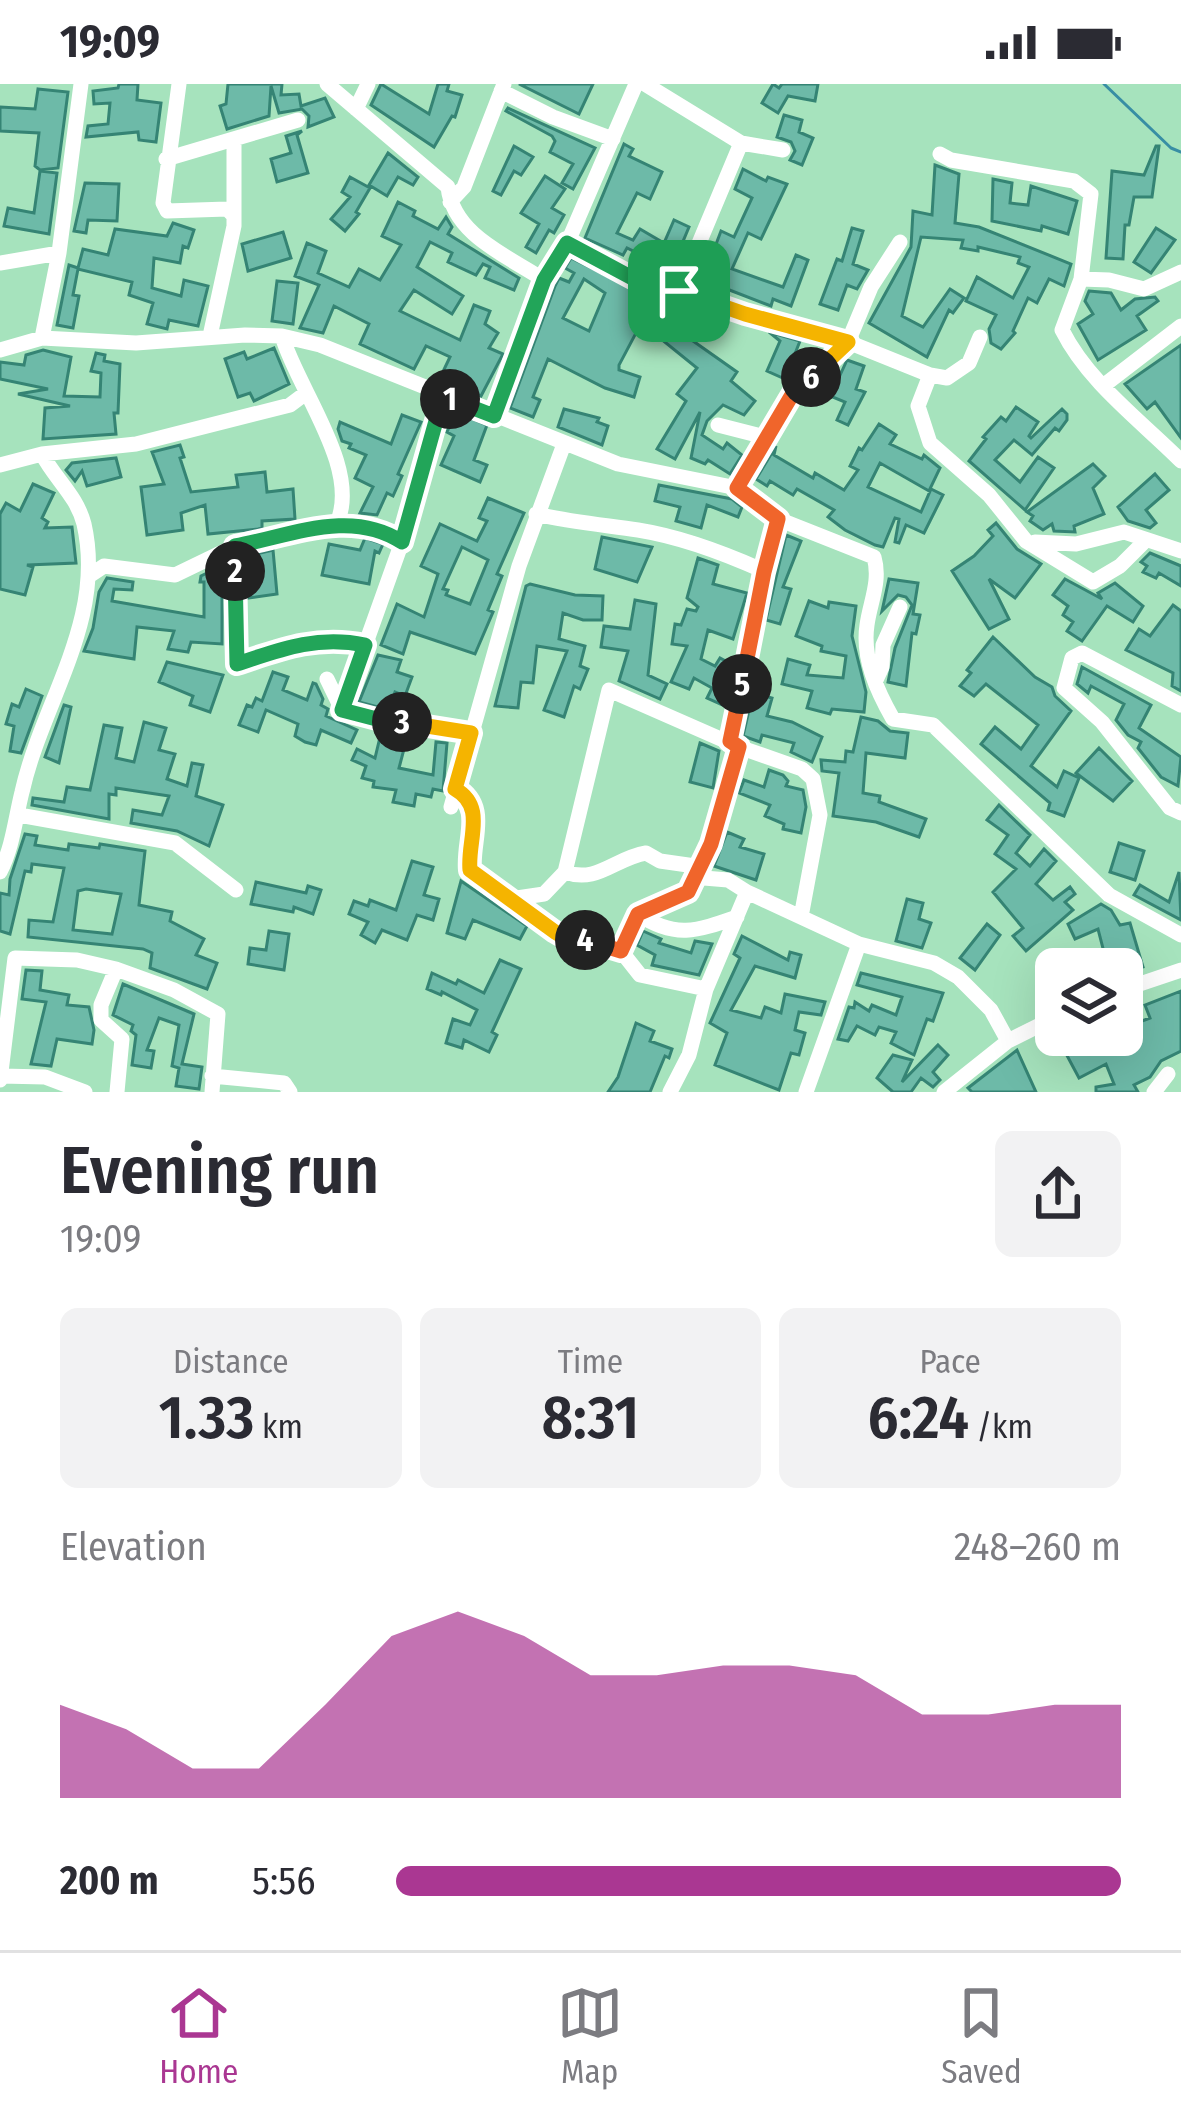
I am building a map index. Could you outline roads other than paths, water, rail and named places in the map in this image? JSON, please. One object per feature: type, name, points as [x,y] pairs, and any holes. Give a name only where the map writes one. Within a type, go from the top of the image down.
[{"type":"street","points":[[42,338],[59,253],[81,84]]},
{"type":"street","points":[[180,84],[163,203],[167,211],[227,209],[232,214]]},
{"type":"street","points":[[327,84],[448,187],[450,202],[466,229],[544,280]]},
{"type":"street","points":[[356,109],[368,84]]},
{"type":"street","points":[[494,416],[544,280],[567,243],[640,84],[741,143],[783,150]]},
{"type":"street","points":[[450,202],[464,187],[503,87],[553,118],[613,139]]},
{"type":"street","points":[[166,159],[298,120]]},
{"type":"street","points":[[210,336],[219,283],[230,256],[234,141]]},
{"type":"street","points":[[679,291],[741,143]]},
{"type":"street","points":[[940,154],[951,160],[1074,181],[1091,194],[1081,279],[1062,330],[1073,352],[1103,386],[1181,461]]},
{"type":"street","points":[[737,488],[799,383],[818,373],[848,342],[871,287],[900,242]]},
{"type":"street","points":[[567,243],[636,280],[848,342],[930,375],[947,378],[969,363],[980,337]]},
{"type":"street","points":[[0,263],[59,253]]},
{"type":"street","points":[[1081,279],[1144,289],[1181,272]]},
{"type":"street","points":[[1103,386],[1181,326]]},
{"type":"street","points":[[0,350],[42,338],[136,344],[210,336],[282,336],[320,345],[618,464],[711,479],[737,488],[778,519],[874,557],[876,584],[866,630],[874,685],[892,718],[933,724],[1109,895],[1181,935]]},
{"type":"street","points":[[282,336],[341,477],[344,506],[337,524]]},
{"type":"street","points":[[930,375],[918,406],[924,433],[989,496],[1026,541],[1093,582],[1120,566],[1146,540]]},
{"type":"street","points":[[0,465],[42,454],[136,444],[290,404],[306,393]]},
{"type":"street","points":[[342,710],[402,542],[443,396]]},
{"type":"street","points":[[718,424],[766,437]]},
{"type":"street","points":[[451,807],[536,514],[564,445]]},
{"type":"street","points":[[0,872],[22,792],[83,615],[89,576],[84,524],[71,493],[54,478],[42,454]]},
{"type":"street","points":[[536,514],[605,529],[645,531],[720,550],[764,572]]},
{"type":"street","points":[[621,951],[638,914],[688,892],[702,868],[734,744],[778,519]]},
{"type":"street","points":[[89,576],[104,566],[176,574],[235,546],[337,524],[377,527],[402,542]]},
{"type":"street","points":[[1026,541],[1076,544],[1124,532],[1181,551]]},
{"type":"street","points":[[235,546],[237,664],[294,644],[338,640],[365,645]]},
{"type":"street","points":[[874,685],[882,668],[883,645],[900,607]]},
{"type":"street","points":[[1181,705],[1082,653],[1072,658],[1064,688],[1102,722],[1170,808],[1181,813]]},
{"type":"street","points":[[327,680],[342,710],[392,723],[405,721],[471,733]]},
{"type":"street","points":[[510,899],[544,894],[565,872],[609,690],[802,770],[813,779],[820,814],[801,916]]},
{"type":"street","points":[[455,789],[466,795],[476,817],[468,852],[470,870],[567,939],[589,940],[621,951],[640,975],[706,989]]},
{"type":"street","points":[[19,814],[175,843],[236,890]]},
{"type":"street","points":[[565,872],[599,874],[613,864],[646,854],[702,868]]},
{"type":"street","points":[[702,868],[704,878],[745,887],[859,944],[934,963],[958,976],[991,1010],[1008,1041]]},
{"type":"street","points":[[670,1092],[747,892]]},
{"type":"street","points":[[638,914],[663,931],[695,932],[737,917]]},
{"type":"street","points":[[806,1092],[859,944]]},
{"type":"street","points":[[85,1092],[45,1077],[1,1078],[15,958],[77,960],[174,990],[218,1014],[212,1084],[284,1083],[291,1092]]},
{"type":"street","points":[[116,969],[101,1005],[101,1019],[122,1039],[117,1092]]},
{"type":"street","points":[[1143,983],[1181,970]]},
{"type":"street","points":[[944,1092],[1008,1041],[1035,1028]]},
{"type":"street","points":[[1154,1092],[1168,1073]]},
{"type":"waterway","points":[[1104,84],[1171,148],[1181,152]]}]
